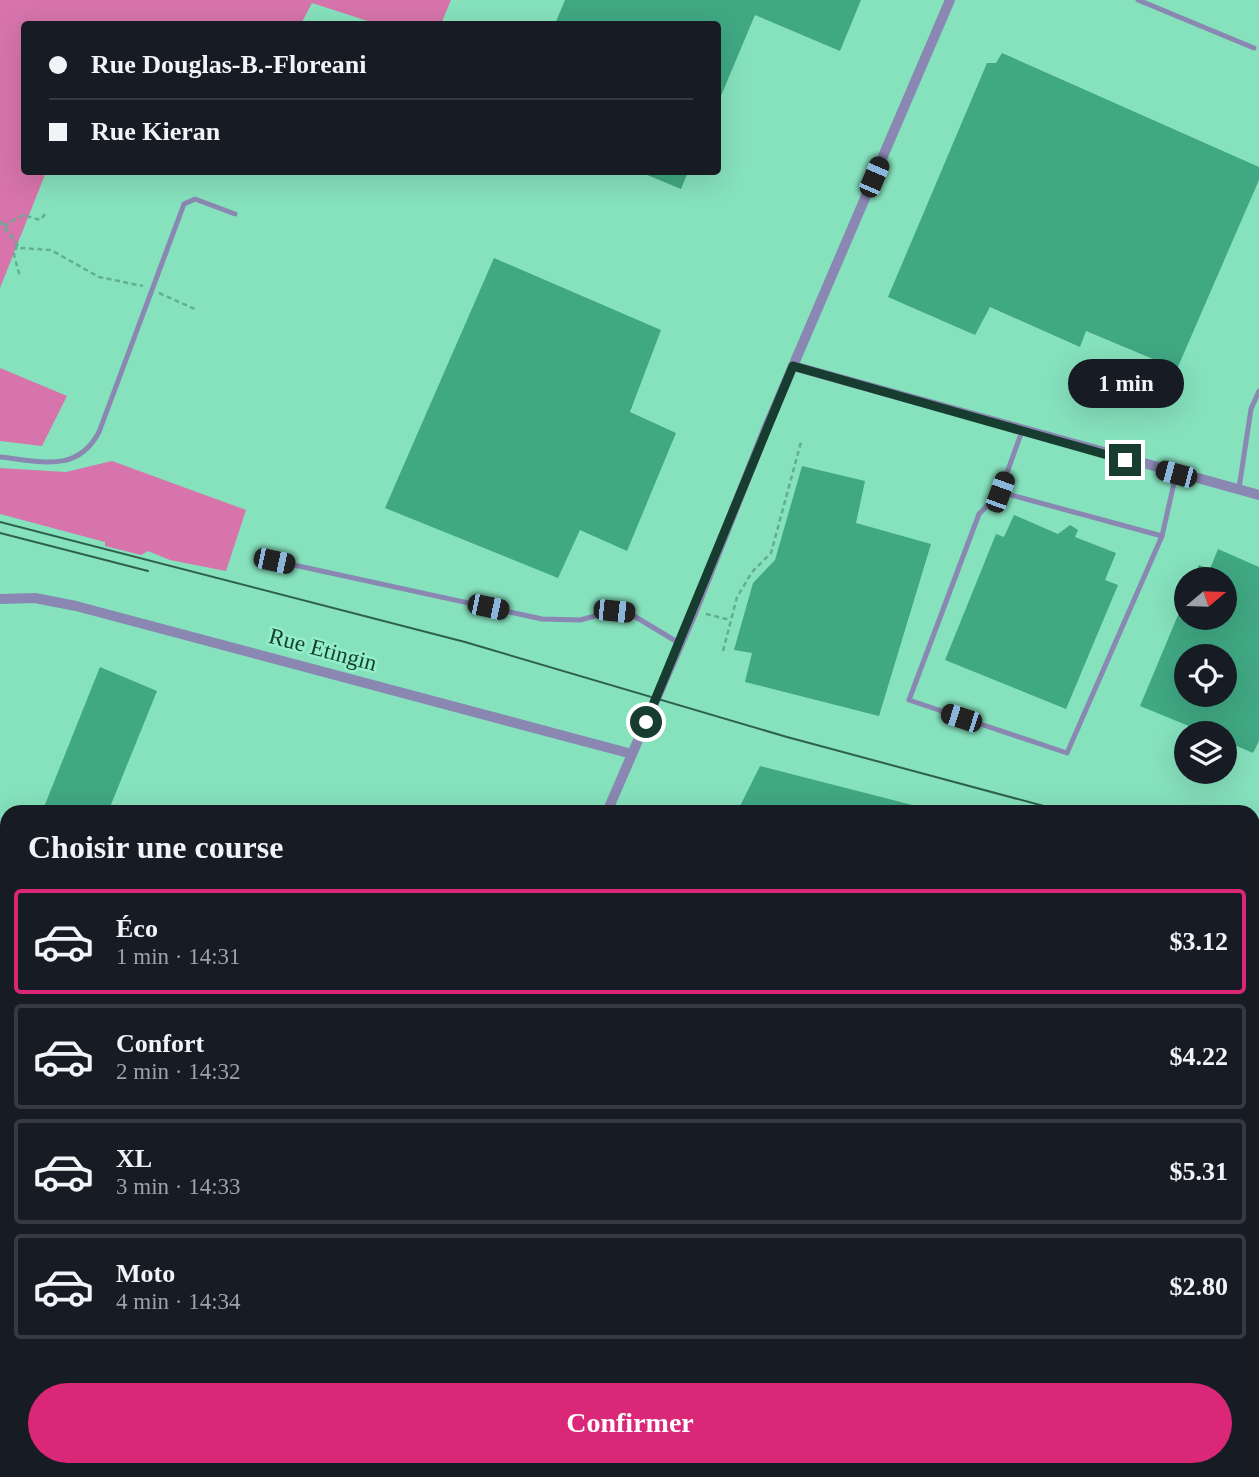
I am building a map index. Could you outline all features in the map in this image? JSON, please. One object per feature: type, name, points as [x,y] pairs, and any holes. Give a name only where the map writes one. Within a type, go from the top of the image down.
[{"type":"street","points":[[610,805],[694,611],[793,366],[950,0]]},
{"type":"street","points":[[793,366],[1238,492],[1259,495]]},
{"type":"street","name":"Rue Etingin","points":[[0,599],[35,598],[76,606],[632,754]]},
{"type":"lane","points":[[1138,0],[1254,48]]},
{"type":"lane","points":[[0,457],[57,462],[66,461],[87,450],[99,432],[184,204],[195,199],[235,214]]},
{"type":"lane","points":[[1238,492],[1251,409],[1259,391]]},
{"type":"lane","points":[[1251,409],[1259,413]]},
{"type":"lane","points":[[1023,431],[1000,492],[979,514],[909,700],[1067,753],[1162,536],[1176,474]]},
{"type":"lane","points":[[1000,492],[1162,536]]},
{"type":"lane","points":[[257,557],[542,619],[580,620],[614,611],[629,613],[679,644]]},
{"type":"path","points":[[4,226],[23,215],[40,220],[47,212]]},
{"type":"path","points":[[0,221],[17,245],[27,250],[51,250],[99,277],[143,286]]},
{"type":"path","points":[[17,245],[14,255],[20,277]]},
{"type":"path","points":[[159,293],[197,310]]},
{"type":"path","points":[[723,651],[730,620],[744,584],[771,553],[801,442]]},
{"type":"path","points":[[694,611],[730,620]]},
{"type":"shaded area","points":[[0,0],[451,0],[442,21],[368,21],[312,3],[303,21],[21,21],[21,175],[45,175],[0,288]]},
{"type":"shaded area","points":[[0,368],[67,396],[42,446],[0,441]]},
{"type":"shaded area","points":[[112,461],[246,510],[226,571],[170,560],[148,551],[141,555],[105,546],[105,542],[0,514],[0,468],[66,472]]},
{"type":"building","points":[[565,0],[861,0],[840,51],[755,15],[721,96],[721,21],[556,21]]},
{"type":"building","points":[[1002,53],[1259,167],[1259,180],[1177,369],[1086,331],[1080,347],[990,307],[975,335],[888,297],[987,63],[996,63]]},
{"type":"building","points":[[647,175],[687,175],[681,189]]},
{"type":"building","points":[[494,258],[661,330],[630,412],[676,433],[627,551],[580,530],[558,578],[385,508]]},
{"type":"building","points":[[802,466],[865,481],[856,523],[931,544],[879,716],[745,682],[752,653],[734,650],[753,583],[775,560]]},
{"type":"building","points":[[1014,515],[1058,534],[1070,525],[1078,530],[1075,537],[1116,553],[1105,580],[1118,585],[1066,709],[945,660],[996,534],[1004,537]]},
{"type":"building","points":[[1218,549],[1259,567],[1259,741],[1253,753],[1237,746],[1237,721],[1177,721],[1140,706],[1174,625],[1174,630],[1237,630],[1237,567],[1211,567]]},
{"type":"building","points":[[100,667],[157,691],[111,805],[45,805]]},
{"type":"building","points":[[760,766],[912,805],[740,805]]},
{"type":"tram line","points":[[0,522],[465,642],[787,737],[1040,805]]},
{"type":"tram line","points":[[0,533],[148,571]]},
{"type":"route","points":[[646,722],[793,366],[1125,460]]}]
